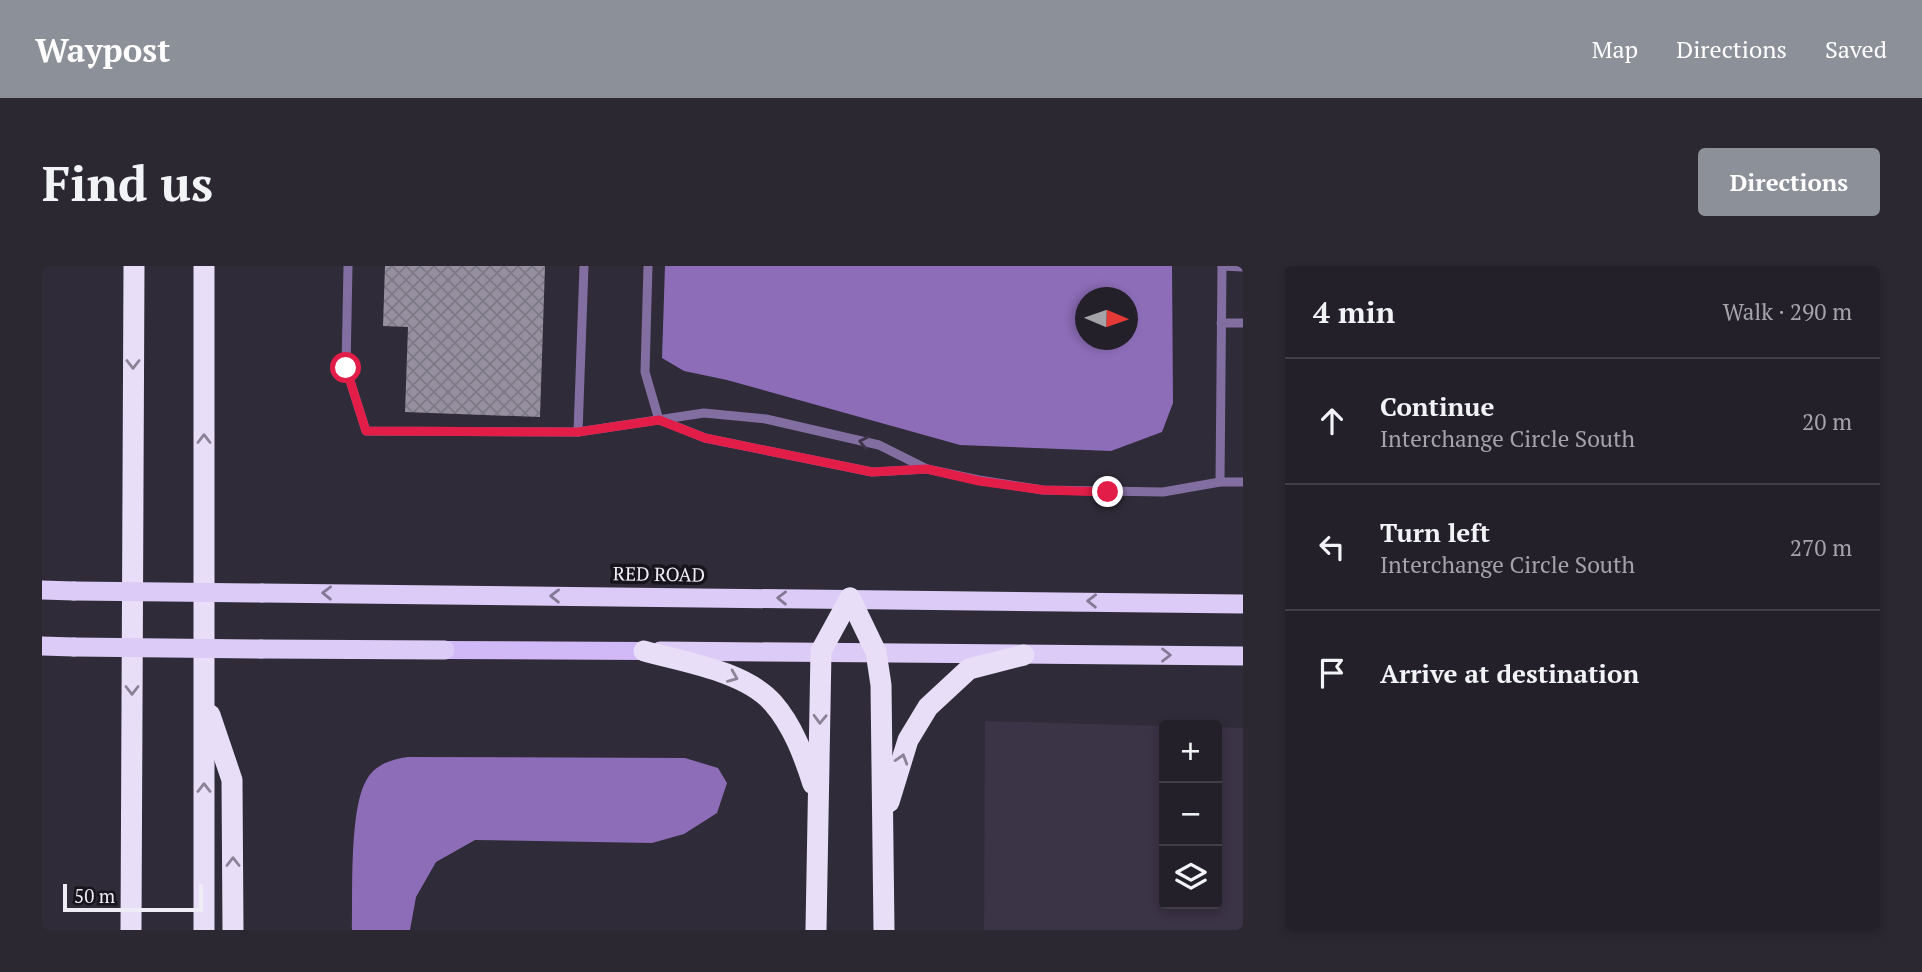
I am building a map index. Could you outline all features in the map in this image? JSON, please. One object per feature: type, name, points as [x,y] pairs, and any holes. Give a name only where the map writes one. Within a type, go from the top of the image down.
[{"type":"highway","points":[[120,266],[134,296]]},
{"type":"highway","points":[[131,930],[134,266]]},
{"type":"highway","points":[[204,266],[204,930]]},
{"type":"highway","name":"RED ROAD","points":[[42,590],[1243,604]]},
{"type":"highway","points":[[816,930],[821,651],[850,598]]},
{"type":"highway","points":[[850,598],[876,652],[881,685],[884,930]]},
{"type":"highway","points":[[42,646],[445,650]]},
{"type":"highway","points":[[644,651],[1243,656]]},
{"type":"highway","points":[[644,651],[740,680],[772,701],[795,738],[818,797]]},
{"type":"highway","points":[[882,825],[908,740],[928,707],[969,669],[1024,655]]},
{"type":"highway","points":[[204,699],[232,780],[233,930]]},
{"type":"main road","points":[[445,650],[644,651]]},
{"type":"lane","points":[[348,266],[346,368],[366,431],[578,432],[704,413],[766,419],[880,445],[927,469],[979,481],[1043,490],[1163,492],[1220,482],[1243,482]]},
{"type":"lane","points":[[578,432],[584,266]]},
{"type":"lane","points":[[648,266],[645,372],[659,420]]},
{"type":"lane","points":[[1220,482],[1222,266],[1243,267]]},
{"type":"lane","points":[[1221,323],[1243,323]]},
{"type":"lane","points":[[659,420],[705,438],[872,472],[927,469]]},
{"type":"shaded area","points":[[665,266],[1172,266],[1173,403],[1162,432],[1111,451],[960,445],[727,380],[684,371],[662,358]]},
{"type":"shaded area","points":[[985,721],[1159,726],[1159,909],[1222,909],[1222,727],[1243,728],[1243,930],[984,930]]},
{"type":"shaded area","points":[[408,757],[685,758],[718,768],[727,783],[717,813],[684,834],[652,843],[475,840],[436,862],[416,897],[410,930],[352,930],[353,852],[361,792],[367,779],[380,766]]},
{"type":"building","points":[[385,266],[545,266],[540,417],[405,412],[408,327],[383,326]]},
{"type":"route","points":[[346,368],[366,431],[578,432],[659,420],[705,438],[872,472],[927,469],[979,481],[1043,490],[1108,492]]}]
